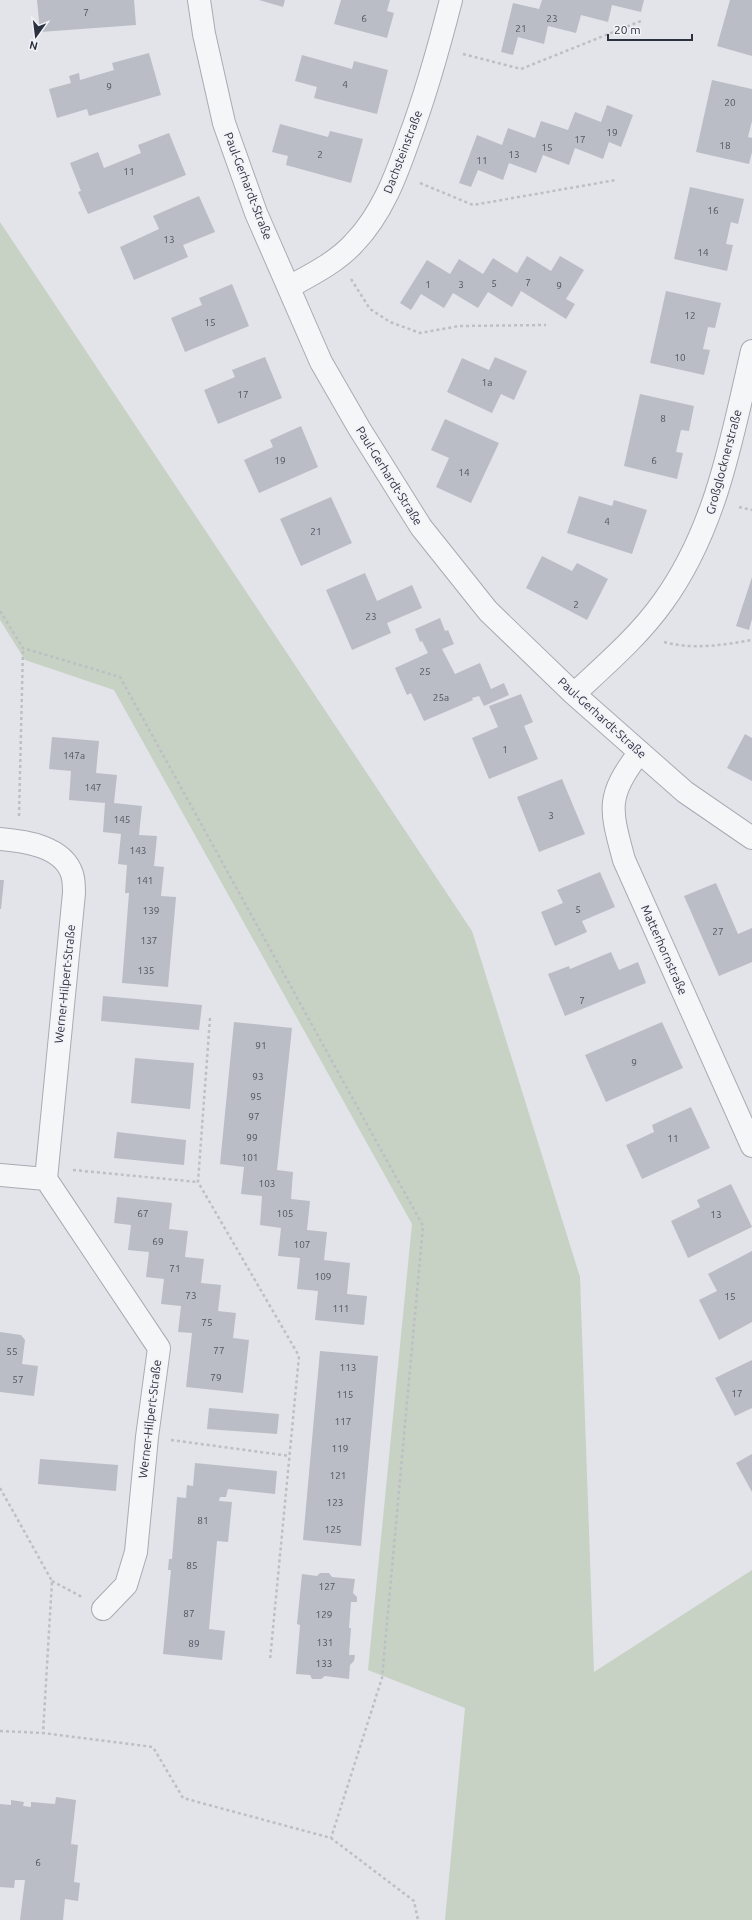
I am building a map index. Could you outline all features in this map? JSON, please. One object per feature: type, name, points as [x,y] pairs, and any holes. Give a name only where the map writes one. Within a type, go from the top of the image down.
[{"type":"street","name":"Paul-Gerhardt-Straße","points":[[199,0],[204,34],[224,122],[256,212],[321,362],[359,428],[421,527],[488,611],[574,694],[685,792],[752,838]]},
{"type":"street","name":"Dachsteinstraße","points":[[289,288],[337,257],[354,244],[374,220],[397,173],[428,86],[451,0]]},
{"type":"street","name":"Großglocknerstraße","points":[[574,694],[637,634],[662,603],[682,574],[701,536],[715,501],[752,352]]},
{"type":"street","name":"Matterhornstraße","points":[[640,753],[625,773],[614,794],[613,813],[622,854],[752,1146]]},
{"type":"street","name":"Werner-Hilpert-Straße","points":[[9,839],[41,846],[58,856],[68,866],[72,874],[74,893],[47,1173],[158,1348],[147,1437],[136,1552],[126,1585],[103,1609]]},
{"type":"street","points":[[0,1175],[47,1173]]},
{"type":"path","points":[[439,48],[521,69],[641,20]]},
{"type":"path","points":[[397,173],[473,204],[616,180]]},
{"type":"path","points":[[337,257],[370,309],[390,322],[420,333],[459,326],[546,325]]},
{"type":"path","points":[[0,611],[23,648],[9,839]]},
{"type":"path","points":[[637,634],[681,647],[722,645],[752,640]]},
{"type":"path","points":[[23,648],[120,677],[422,1226],[382,1678],[331,1838]]},
{"type":"path","points":[[210,1018],[198,1182],[300,1356],[270,1660]]},
{"type":"path","points":[[47,1173],[198,1182]]},
{"type":"path","points":[[147,1437],[290,1456]]},
{"type":"path","points":[[0,1488],[52,1581],[103,1609]]},
{"type":"path","points":[[43,1733],[52,1581]]},
{"type":"path","points":[[0,1730],[43,1733],[153,1747],[183,1798],[331,1838],[414,1901],[418,1920]]},
{"type":"green space","points":[[0,222],[472,931],[580,1277],[594,1672],[752,1570],[752,1920],[445,1920],[465,1708],[368,1670],[412,1224],[114,690],[25,660],[0,620]]},
{"type":"building","points":[[37,0],[134,0],[136,25],[40,32]]},
{"type":"building","points":[[259,0],[285,0],[283,7]]},
{"type":"building","points":[[341,0],[390,0],[387,11],[394,13],[387,38],[334,24]]},
{"type":"building","points":[[542,0],[644,0],[641,12],[612,5],[608,22],[581,15],[576,33],[548,26],[544,44],[518,37],[513,55],[501,52],[513,3],[539,9]]},
{"type":"building","points":[[730,0],[752,0],[752,56],[717,46]]},
{"type":"building","points":[[149,53],[161,95],[89,116],[87,109],[57,118],[49,89],[71,83],[69,76],[79,73],[80,80],[114,70],[112,63]]},
{"type":"building","points":[[302,55],[352,69],[354,61],[388,70],[377,114],[314,98],[317,87],[295,81]]},
{"type":"building","points":[[712,80],[752,89],[752,121],[748,137],[752,138],[752,152],[749,164],[696,152]]},
{"type":"building","points":[[607,105],[633,115],[621,147],[609,142],[603,159],[575,148],[569,165],[543,155],[536,173],[509,163],[503,180],[478,170],[471,187],[459,183],[477,135],[502,145],[508,128],[535,138],[541,121],[568,130],[575,112],[601,122]]},
{"type":"building","points":[[280,124],[328,137],[330,131],[363,139],[351,183],[286,165],[288,156],[272,152]]},
{"type":"building","points":[[169,133],[186,175],[88,214],[78,192],[81,191],[70,163],[98,152],[104,168],[141,153],[138,145]]},
{"type":"building","points":[[690,187],[744,199],[738,224],[731,222],[726,244],[733,245],[727,271],[674,259]]},
{"type":"building","points":[[199,196],[215,232],[183,245],[188,257],[134,280],[120,247],[159,229],[153,216]]},
{"type":"building","points":[[527,256],[551,271],[560,256],[584,270],[566,299],[575,304],[566,319],[521,291],[512,307],[488,292],[478,308],[453,293],[444,308],[421,294],[411,310],[400,303],[427,260],[450,274],[459,259],[483,274],[493,258],[517,273]]},
{"type":"building","points":[[232,284],[249,326],[185,352],[171,318],[202,305],[199,298]]},
{"type":"building","points":[[666,291],[721,303],[715,328],[708,327],[703,349],[710,350],[704,375],[650,363]]},
{"type":"building","points":[[265,357],[282,398],[218,424],[204,390],[235,377],[232,370]]},
{"type":"building","points":[[495,357],[527,371],[514,400],[501,394],[492,413],[447,392],[462,358],[489,370]]},
{"type":"building","points":[[640,394],[694,406],[689,431],[681,430],[676,452],[683,453],[677,479],[624,466]]},
{"type":"building","points":[[445,419],[499,443],[471,503],[436,487],[449,458],[431,450]]},
{"type":"building","points":[[301,426],[318,467],[259,493],[244,460],[273,447],[270,440]]},
{"type":"building","points":[[579,496],[612,506],[614,500],[647,510],[632,554],[567,533]]},
{"type":"building","points":[[331,497],[352,543],[301,566],[280,519]]},
{"type":"building","points":[[542,556],[572,571],[577,563],[608,579],[587,620],[526,588]]},
{"type":"building","points":[[365,573],[377,601],[412,585],[422,608],[387,623],[391,633],[352,650],[326,590]]},
{"type":"building","points":[[752,577],[752,619],[749,630],[736,626]]},
{"type":"building","points":[[440,618],[445,631],[448,630],[454,644],[442,649],[455,674],[480,663],[491,689],[504,683],[509,695],[484,706],[479,696],[472,698],[473,700],[424,721],[411,693],[407,695],[395,668],[428,653],[422,641],[420,642],[415,629]]},
{"type":"building","points":[[521,694],[533,722],[524,726],[538,759],[489,779],[472,738],[498,727],[489,706]]},
{"type":"building","points":[[745,734],[752,738],[752,781],[727,768]]},
{"type":"building","points":[[52,737],[99,741],[96,773],[117,775],[114,803],[142,806],[139,835],[157,836],[154,866],[164,867],[161,896],[176,897],[168,987],[122,983],[129,893],[125,893],[127,865],[118,864],[121,834],[103,832],[105,803],[69,800],[71,771],[49,769]]},
{"type":"building","points":[[562,779],[585,834],[539,852],[517,797]]},
{"type":"building","points":[[600,872],[615,907],[582,921],[587,932],[555,946],[541,912],[563,903],[557,890]]},
{"type":"building","points":[[0,880],[4,880],[1,909],[0,909]]},
{"type":"building","points":[[716,883],[738,934],[752,928],[752,962],[719,976],[684,896]]},
{"type":"building","points":[[611,952],[619,970],[638,962],[646,983],[565,1016],[548,974],[569,966],[570,969]]},
{"type":"building","points":[[103,996],[202,1005],[199,1030],[101,1021]]},
{"type":"building","points":[[234,1022],[292,1028],[277,1170],[293,1172],[291,1199],[310,1201],[307,1230],[327,1232],[324,1260],[350,1263],[347,1294],[367,1296],[364,1325],[315,1320],[318,1291],[297,1289],[300,1258],[278,1256],[281,1228],[260,1225],[262,1196],[241,1194],[244,1167],[220,1164]]},
{"type":"building","points":[[662,1022],[683,1068],[606,1102],[585,1055]]},
{"type":"building","points":[[135,1058],[194,1063],[190,1109],[131,1103]]},
{"type":"building","points":[[691,1107],[710,1148],[642,1179],[626,1145],[654,1132],[652,1125]]},
{"type":"building","points":[[117,1132],[186,1140],[184,1165],[114,1158]]},
{"type":"building","points":[[731,1184],[752,1227],[688,1258],[671,1221],[700,1207],[697,1200]]},
{"type":"building","points":[[117,1197],[172,1203],[169,1229],[188,1231],[185,1257],[204,1259],[201,1283],[221,1285],[218,1311],[236,1313],[233,1338],[249,1340],[243,1393],[186,1387],[192,1333],[178,1332],[181,1306],[161,1304],[164,1279],[146,1277],[149,1252],[128,1250],[131,1225],[114,1223]]},
{"type":"building","points":[[752,1251],[752,1322],[719,1340],[699,1300],[717,1291],[708,1274]]},
{"type":"building","points":[[0,1332],[21,1335],[25,1340],[22,1364],[38,1366],[34,1396],[0,1392]]},
{"type":"building","points":[[320,1351],[378,1356],[361,1546],[303,1540]]},
{"type":"building","points":[[752,1360],[752,1408],[735,1416],[715,1378]]},
{"type":"building","points":[[209,1408],[279,1414],[277,1434],[207,1429]]},
{"type":"building","points":[[752,1454],[752,1492],[736,1463]]},
{"type":"building","points":[[40,1459],[118,1465],[116,1491],[38,1484]]},
{"type":"building","points":[[195,1463],[277,1471],[275,1494],[228,1489],[226,1497],[220,1497],[219,1501],[232,1502],[228,1542],[217,1541],[209,1629],[225,1631],[222,1660],[163,1654],[171,1570],[168,1570],[169,1559],[172,1559],[177,1497],[186,1498],[187,1485],[193,1486]]},
{"type":"building","points":[[320,1573],[329,1573],[332,1577],[355,1579],[353,1593],[357,1597],[357,1602],[351,1602],[349,1655],[355,1655],[354,1661],[350,1665],[349,1679],[325,1676],[321,1679],[312,1679],[310,1675],[296,1674],[300,1625],[297,1624],[302,1574],[317,1576]]},
{"type":"building","points":[[56,1797],[76,1800],[71,1844],[78,1845],[74,1882],[80,1883],[78,1901],[65,1899],[63,1920],[20,1920],[25,1880],[15,1880],[14,1888],[0,1887],[0,1804],[11,1805],[11,1800],[24,1802],[23,1806],[31,1807],[31,1802],[55,1804]]}]
